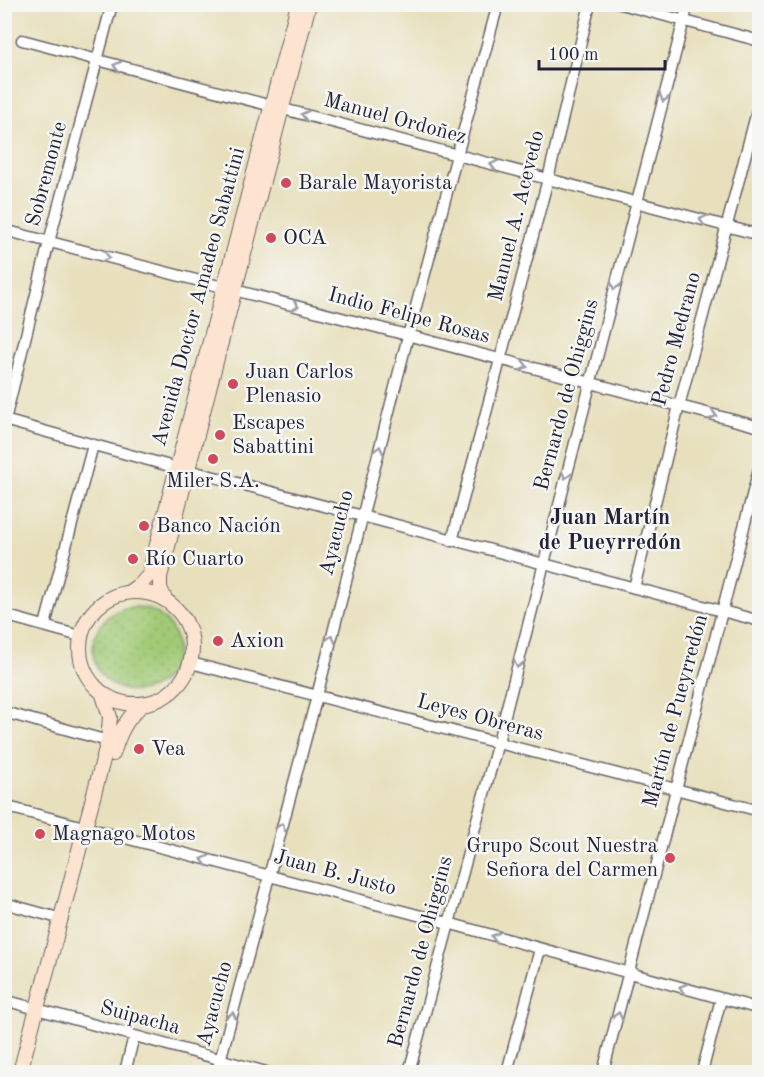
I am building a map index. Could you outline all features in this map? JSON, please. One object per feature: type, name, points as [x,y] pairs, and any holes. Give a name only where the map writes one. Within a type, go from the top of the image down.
[{"type":"main road","name":"Avenida Doctor Amadeo Sabattini","points":[[165,599],[160,588],[160,577],[182,469],[276,107],[298,4]]},
{"type":"main road","name":"Avenida Doctor Amadeo Sabattini","points":[[276,107],[309,4]]},
{"type":"main road","name":"Avenida Doctor Amadeo Sabattini","points":[[129,592],[141,585],[148,575],[182,469]]},
{"type":"main road","points":[[129,592],[147,593],[165,599],[179,611],[188,627],[192,645],[190,663],[184,678],[173,691],[159,700],[143,704],[129,705],[103,695],[82,669],[79,652],[80,636],[86,620],[98,606],[112,597],[129,592]]},
{"type":"main road","points":[[20,1072],[42,1010],[89,830],[108,741],[110,717],[103,695]]},
{"type":"main road","points":[[29,1072],[62,919],[89,830],[120,732],[132,713],[143,704]]},
{"type":"street","name":"Sobremonte","points":[[5,422],[49,242],[112,4]]},
{"type":"street","name":"Ayacucho","points":[[217,1072],[317,696],[408,336],[498,4]]},
{"type":"street","name":"Manuel A. Acevedo","points":[[452,541],[548,179],[590,4]]},
{"type":"street","points":[[621,4],[759,41]]},
{"type":"street","name":"Bernardo de Ohiggins","points":[[409,1072],[498,742],[688,4]]},
{"type":"street","name":"Manuel Ordoñez","points":[[22,40],[759,234]]},
{"type":"street","name":"Pedro Medrano","points":[[634,588],[759,100]]},
{"type":"street","name":"Indio Felipe Rosas","points":[[4,230],[759,427]]},
{"type":"street","points":[[5,422],[759,621]]},
{"type":"street","points":[[45,625],[93,445]]},
{"type":"street","name":"Martín de Pueyrredón","points":[[603,1072],[759,465]]},
{"type":"street","points":[[4,615],[80,636]]},
{"type":"street","name":"Leyes Obreras","points":[[190,663],[759,811]]},
{"type":"street","points":[[4,712],[108,741]]},
{"type":"street","name":"Juan B. Justo","points":[[4,807],[759,1009]]},
{"type":"street","points":[[4,903],[62,919]]},
{"type":"street","points":[[507,1072],[540,949]]},
{"type":"street","points":[[702,1072],[721,999]]},
{"type":"street","name":"Suipacha","points":[[4,1000],[266,1072]]},
{"type":"street","points":[[125,1072],[134,1036]]},
{"type":"green space","points":[[135,607],[151,610],[170,626],[177,649],[174,665],[158,684],[135,691],[119,688],[100,672],[93,649],[96,633],[112,614]]},
{"type":"place","name":"Barale Mayorista","points":[[286,183]]},
{"type":"place","name":"OCA","points":[[271,238]]},
{"type":"place","name":"Juan Carlos Plenasio","points":[[233,384]]},
{"type":"place","name":"Escapes Sabattini","points":[[220,435]]},
{"type":"place","name":"Miler S.A.","points":[[213,459]]},
{"type":"place","name":"Banco Nación","points":[[144,526]]},
{"type":"place","name":"Río Cuarto","points":[[133,559]]},
{"type":"place","name":"Axion","points":[[218,641]]},
{"type":"place","name":"Vea","points":[[139,749]]},
{"type":"place","name":"Magnago Motos","points":[[40,834]]},
{"type":"place","name":"Grupo Scout Nuestra Señora del Carmen","points":[[670,858]]},
{"type":"district","name":"Juan Martín de Pueyrredón","points":[[610,530]]}]
